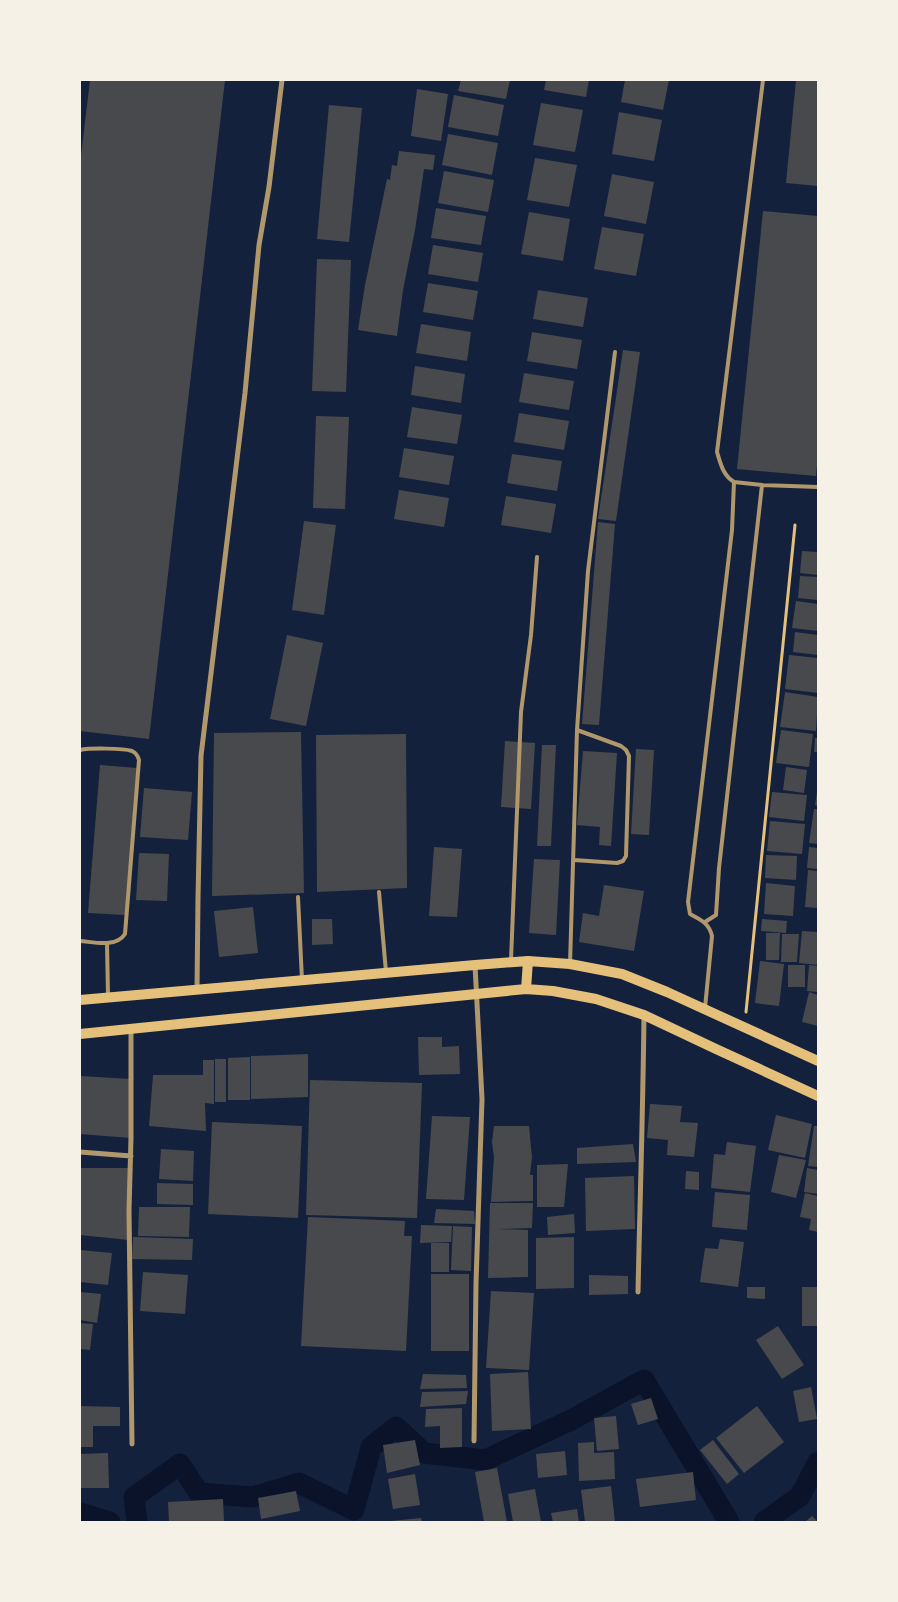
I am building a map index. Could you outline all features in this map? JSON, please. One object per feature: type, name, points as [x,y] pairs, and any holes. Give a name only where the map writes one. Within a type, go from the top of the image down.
[{"type":"main road","points":[[80,1000],[528,961],[570,964],[622,974],[705,1009],[818,1061]]},
{"type":"main road","points":[[526,989],[528,961]]},
{"type":"main road","points":[[80,1034],[526,989],[553,991],[596,999],[644,1015],[818,1096]]},
{"type":"street","points":[[198,990],[201,756],[245,393],[260,245],[282,80]]},
{"type":"street","points":[[474,965],[482,1099],[476,1283],[474,1441]]},
{"type":"street","points":[[638,1292],[644,1015]]},
{"type":"street","points":[[131,1030],[129,1220],[132,1444]]},
{"type":"street","points":[[80,1152],[130,1156]]},
{"type":"lane","points":[[763,80],[717,452],[722,470],[734,482],[818,487]]},
{"type":"lane","points":[[570,964],[577,730],[588,571],[615,352]]},
{"type":"lane","points":[[705,1009],[712,936],[706,922],[690,914],[688,902],[732,530],[734,482]]},
{"type":"lane","points":[[706,922],[716,915],[719,868],[762,484]]},
{"type":"lane","points":[[511,963],[521,712],[531,635],[537,557]]},
{"type":"lane","points":[[574,860],[617,863],[626,856],[628,756],[626,750],[621,746],[577,730]]},
{"type":"lane","points":[[80,750],[131,751],[138,756],[139,760],[125,934],[119,941],[106,943],[80,941]]},
{"type":"lane","points":[[379,892],[386,972]]},
{"type":"lane","points":[[298,898],[302,980]]},
{"type":"lane","points":[[106,943],[108,997]]},
{"type":"path","points":[[744,1027],[796,525]]},
{"type":"building","points":[[90,80],[225,80],[149,739],[80,731],[80,164]]},
{"type":"building","points":[[461,80],[510,80],[506,99],[458,91]]},
{"type":"building","points":[[546,80],[589,80],[586,97],[544,90]]},
{"type":"building","points":[[625,80],[669,80],[663,110],[621,102]]},
{"type":"building","points":[[796,80],[818,80],[818,186],[786,183]]},
{"type":"building","points":[[417,89],[448,94],[441,141],[411,136]]},
{"type":"building","points":[[454,95],[504,105],[498,136],[448,127]]},
{"type":"building","points":[[541,103],[583,110],[575,152],[533,145]]},
{"type":"building","points":[[329,105],[362,108],[349,242],[317,239]]},
{"type":"building","points":[[619,112],[662,120],[654,161],[612,154]]},
{"type":"building","points":[[448,134],[498,143],[492,175],[442,165]]},
{"type":"building","points":[[399,151],[435,155],[433,170],[424,169],[397,336],[358,330],[365,285],[387,179],[390,180],[392,165],[397,166]]},
{"type":"building","points":[[535,158],[577,165],[569,207],[527,200]]},
{"type":"building","points":[[444,171],[494,180],[488,212],[438,203]]},
{"type":"building","points":[[612,174],[654,182],[646,224],[604,216]]},
{"type":"building","points":[[436,208],[486,216],[481,245],[431,238]]},
{"type":"building","points":[[763,211],[818,216],[818,453],[816,476],[737,469]]},
{"type":"building","points":[[529,212],[570,219],[563,261],[521,254]]},
{"type":"building","points":[[602,227],[644,234],[636,276],[594,269]]},
{"type":"building","points":[[433,245],[483,253],[478,282],[428,274]]},
{"type":"building","points":[[317,259],[351,260],[346,392],[312,391]]},
{"type":"building","points":[[428,283],[478,291],[473,320],[423,312]]},
{"type":"building","points":[[538,290],[588,298],[583,327],[533,319]]},
{"type":"building","points":[[421,324],[471,332],[467,361],[416,353]]},
{"type":"building","points":[[532,332],[582,340],[577,369],[527,361]]},
{"type":"building","points":[[623,350],[640,352],[616,521],[598,519]]},
{"type":"building","points":[[415,366],[465,374],[461,403],[411,395]]},
{"type":"building","points":[[524,373],[574,381],[569,410],[519,402]]},
{"type":"building","points":[[412,407],[462,415],[457,444],[407,437]]},
{"type":"building","points":[[519,413],[569,421],[564,450],[514,442]]},
{"type":"building","points":[[316,416],[349,417],[345,509],[313,508]]},
{"type":"building","points":[[404,448],[454,456],[449,485],[399,477]]},
{"type":"building","points":[[512,454],[562,461],[557,491],[507,483]]},
{"type":"building","points":[[399,490],[449,498],[444,527],[394,519]]},
{"type":"building","points":[[506,496],[556,504],[551,533],[501,525]]},
{"type":"building","points":[[304,521],[336,525],[324,615],[292,610]]},
{"type":"building","points":[[598,522],[615,524],[599,725],[582,724]]},
{"type":"building","points":[[802,551],[818,552],[818,575],[800,573]]},
{"type":"building","points":[[800,576],[818,577],[818,600],[798,598]]},
{"type":"building","points":[[796,601],[818,604],[818,631],[792,628]]},
{"type":"building","points":[[795,632],[818,635],[818,655],[793,652]]},
{"type":"building","points":[[287,635],[323,643],[306,726],[270,719]]},
{"type":"building","points":[[789,655],[818,658],[818,693],[785,689]]},
{"type":"building","points":[[785,692],[818,697],[816,731],[780,727]]},
{"type":"building","points":[[781,730],[813,734],[809,767],[776,763]]},
{"type":"building","points":[[301,732],[304,893],[212,896],[214,733]]},
{"type":"building","points":[[406,734],[407,888],[317,892],[316,735]]},
{"type":"building","points":[[815,738],[818,738],[818,752],[814,752]]},
{"type":"building","points":[[505,741],[535,743],[531,809],[501,807]]},
{"type":"building","points":[[542,745],[556,745],[551,846],[537,846]]},
{"type":"building","points":[[636,749],[654,750],[649,835],[631,834]]},
{"type":"building","points":[[583,751],[617,753],[611,846],[599,845],[600,827],[577,825]]},
{"type":"building","points":[[100,765],[137,768],[125,915],[88,913]]},
{"type":"building","points":[[786,767],[807,770],[804,793],[783,790]]},
{"type":"building","points":[[144,788],[192,792],[188,840],[140,837]]},
{"type":"building","points":[[772,792],[807,795],[804,821],[769,817]]},
{"type":"building","points":[[818,792],[818,806],[815,805]]},
{"type":"building","points":[[814,809],[818,809],[818,844],[809,843]]},
{"type":"building","points":[[770,821],[805,824],[802,854],[767,851]]},
{"type":"building","points":[[434,847],[462,849],[457,917],[429,916]]},
{"type":"building","points":[[809,847],[818,848],[818,869],[807,868]]},
{"type":"building","points":[[139,853],[169,854],[167,901],[136,900]]},
{"type":"building","points":[[766,855],[797,856],[796,880],[765,878]]},
{"type":"building","points":[[534,859],[560,860],[556,935],[529,933]]},
{"type":"building","points":[[808,870],[818,871],[818,908],[805,907]]},
{"type":"building","points":[[766,883],[795,886],[793,916],[764,914]]},
{"type":"building","points":[[604,885],[644,891],[634,951],[579,942],[583,913],[599,916]]},
{"type":"building","points":[[253,907],[258,953],[219,957],[214,911]]},
{"type":"building","points":[[312,919],[332,919],[333,944],[312,945]]},
{"type":"building","points":[[762,919],[787,921],[786,933],[761,931]]},
{"type":"building","points":[[802,931],[818,932],[818,965],[799,963]]},
{"type":"building","points":[[766,933],[780,933],[779,960],[766,960]]},
{"type":"building","points":[[782,934],[799,934],[797,962],[781,962]]},
{"type":"building","points":[[760,961],[784,964],[779,1006],[755,1003]]},
{"type":"building","points":[[788,965],[805,965],[805,987],[788,987]]},
{"type":"building","points":[[809,965],[818,966],[818,992],[807,991]]},
{"type":"building","points":[[809,992],[818,995],[818,1026],[802,1022]]},
{"type":"building","points":[[418,1037],[442,1037],[442,1047],[459,1046],[460,1074],[419,1075]]},
{"type":"building","points":[[308,1054],[308,1097],[251,1099],[251,1056]]},
{"type":"building","points":[[250,1057],[250,1100],[228,1100],[228,1058]]},
{"type":"building","points":[[215,1059],[226,1059],[226,1102],[215,1102]]},
{"type":"building","points":[[203,1060],[214,1060],[214,1104],[205,1103],[206,1131],[149,1126],[153,1075],[203,1075]]},
{"type":"building","points":[[80,1076],[131,1079],[131,1138],[80,1134]]},
{"type":"building","points":[[310,1080],[422,1083],[417,1218],[306,1215]]},
{"type":"building","points":[[650,1104],[682,1106],[680,1122],[698,1123],[694,1157],[667,1155],[668,1140],[647,1138]]},
{"type":"building","points":[[776,1115],[812,1124],[805,1158],[768,1150]]},
{"type":"building","points":[[432,1116],[470,1117],[464,1200],[426,1199]]},
{"type":"building","points":[[212,1122],[302,1126],[298,1218],[208,1214]]},
{"type":"building","points":[[494,1126],[529,1126],[532,1157],[530,1175],[533,1175],[533,1201],[491,1202]]},
{"type":"building","points":[[814,1126],[818,1126],[818,1167],[808,1166]]},
{"type":"building","points":[[727,1142],[756,1146],[750,1192],[711,1188],[714,1154],[725,1155]]},
{"type":"building","points":[[633,1144],[636,1162],[577,1164],[577,1148]]},
{"type":"building","points":[[161,1149],[194,1151],[193,1181],[159,1179]]},
{"type":"building","points":[[779,1155],[806,1160],[796,1198],[771,1192]]},
{"type":"building","points":[[568,1164],[564,1207],[537,1207],[537,1165]]},
{"type":"building","points":[[80,1168],[130,1168],[129,1240],[80,1235]]},
{"type":"building","points":[[807,1168],[818,1170],[818,1194],[804,1192]]},
{"type":"building","points":[[686,1171],[699,1172],[699,1190],[685,1189]]},
{"type":"building","points":[[634,1176],[635,1229],[586,1231],[585,1178]]},
{"type":"building","points":[[157,1183],[193,1184],[193,1205],[157,1204]]},
{"type":"building","points":[[715,1192],[750,1195],[747,1230],[712,1227]]},
{"type":"building","points":[[805,1193],[818,1196],[818,1232],[809,1230],[811,1219],[800,1217]]},
{"type":"building","points":[[490,1203],[533,1203],[532,1228],[497,1229],[528,1230],[528,1277],[488,1278]]},
{"type":"building","points":[[139,1207],[190,1207],[189,1237],[138,1236]]},
{"type":"building","points":[[436,1209],[474,1211],[475,1224],[434,1223]]},
{"type":"building","points":[[574,1214],[575,1233],[548,1235],[547,1217]]},
{"type":"building","points":[[308,1217],[405,1221],[404,1236],[412,1236],[406,1351],[301,1346]]},
{"type":"building","points":[[421,1225],[452,1226],[451,1242],[420,1243]]},
{"type":"building","points":[[453,1226],[472,1227],[471,1271],[451,1270]]},
{"type":"building","points":[[133,1237],[193,1239],[192,1260],[132,1259]]},
{"type":"building","points":[[574,1237],[574,1288],[536,1289],[536,1238]]},
{"type":"building","points":[[720,1239],[744,1242],[738,1287],[700,1282],[705,1248],[718,1249]]},
{"type":"building","points":[[431,1243],[449,1243],[449,1272],[431,1272]]},
{"type":"building","points":[[80,1250],[112,1253],[108,1285],[80,1282]]},
{"type":"building","points":[[143,1272],[188,1275],[185,1314],[140,1311]]},
{"type":"building","points":[[431,1274],[469,1274],[469,1351],[431,1351]]},
{"type":"building","points":[[589,1275],[628,1276],[628,1294],[589,1295]]},
{"type":"building","points":[[747,1287],[765,1287],[765,1299],[747,1298]]},
{"type":"building","points":[[802,1287],[818,1287],[818,1326],[802,1326]]},
{"type":"building","points":[[491,1291],[534,1293],[529,1370],[486,1368]]},
{"type":"building","points":[[80,1292],[101,1294],[97,1323],[80,1320]]},
{"type":"building","points":[[80,1323],[93,1324],[90,1350],[80,1349]]},
{"type":"building","points":[[778,1326],[804,1365],[782,1379],[756,1340]]},
{"type":"building","points":[[528,1372],[531,1429],[492,1431],[490,1374]]},
{"type":"building","points":[[423,1374],[466,1375],[467,1388],[420,1389]]},
{"type":"building","points":[[811,1387],[817,1419],[799,1422],[793,1391]]},
{"type":"building","points":[[468,1391],[466,1404],[420,1407],[422,1392]]},
{"type":"building","points":[[651,1398],[658,1419],[638,1425],[631,1404]]},
{"type":"building","points":[[80,1406],[120,1407],[120,1426],[93,1426],[93,1447],[80,1447]]},
{"type":"building","points":[[757,1406],[784,1442],[744,1473],[716,1438]]},
{"type":"building","points":[[462,1408],[462,1447],[440,1448],[440,1426],[425,1427],[426,1409]]},
{"type":"building","points":[[616,1416],[619,1449],[597,1451],[594,1418]]},
{"type":"building","points":[[415,1440],[420,1465],[387,1473],[383,1445]]},
{"type":"building","points":[[713,1440],[739,1474],[727,1484],[700,1450]]},
{"type":"building","points":[[594,1442],[594,1453],[614,1452],[615,1479],[579,1481],[578,1443]]},
{"type":"building","points":[[565,1451],[567,1475],[538,1478],[536,1454]]},
{"type":"building","points":[[108,1453],[109,1488],[80,1488],[80,1454]]},
{"type":"building","points":[[497,1468],[507,1522],[484,1522],[475,1472]]},
{"type":"building","points":[[693,1472],[696,1500],[640,1507],[636,1479]]},
{"type":"building","points":[[415,1474],[420,1505],[393,1509],[388,1479]]},
{"type":"building","points":[[611,1486],[615,1522],[585,1522],[581,1490]]},
{"type":"building","points":[[535,1489],[541,1522],[513,1522],[508,1494]]},
{"type":"building","points":[[296,1491],[300,1511],[261,1519],[258,1498]]},
{"type":"building","points":[[223,1499],[224,1522],[169,1522],[168,1502]]},
{"type":"building","points":[[577,1509],[579,1522],[553,1522],[551,1513]]},
{"type":"building","points":[[812,1516],[818,1522],[805,1522]]},
{"type":"building","points":[[421,1518],[422,1522],[391,1522],[391,1521]]},
{"type":"waterway","points":[[137,1522],[134,1497],[180,1464],[199,1493],[253,1497],[299,1483],[354,1510],[371,1447],[396,1427],[424,1453],[485,1460],[571,1420],[644,1380],[729,1522]]},
{"type":"waterway","points":[[764,1522],[800,1496],[818,1462]]},
{"type":"waterway","points":[[80,1513],[110,1522]]}]
